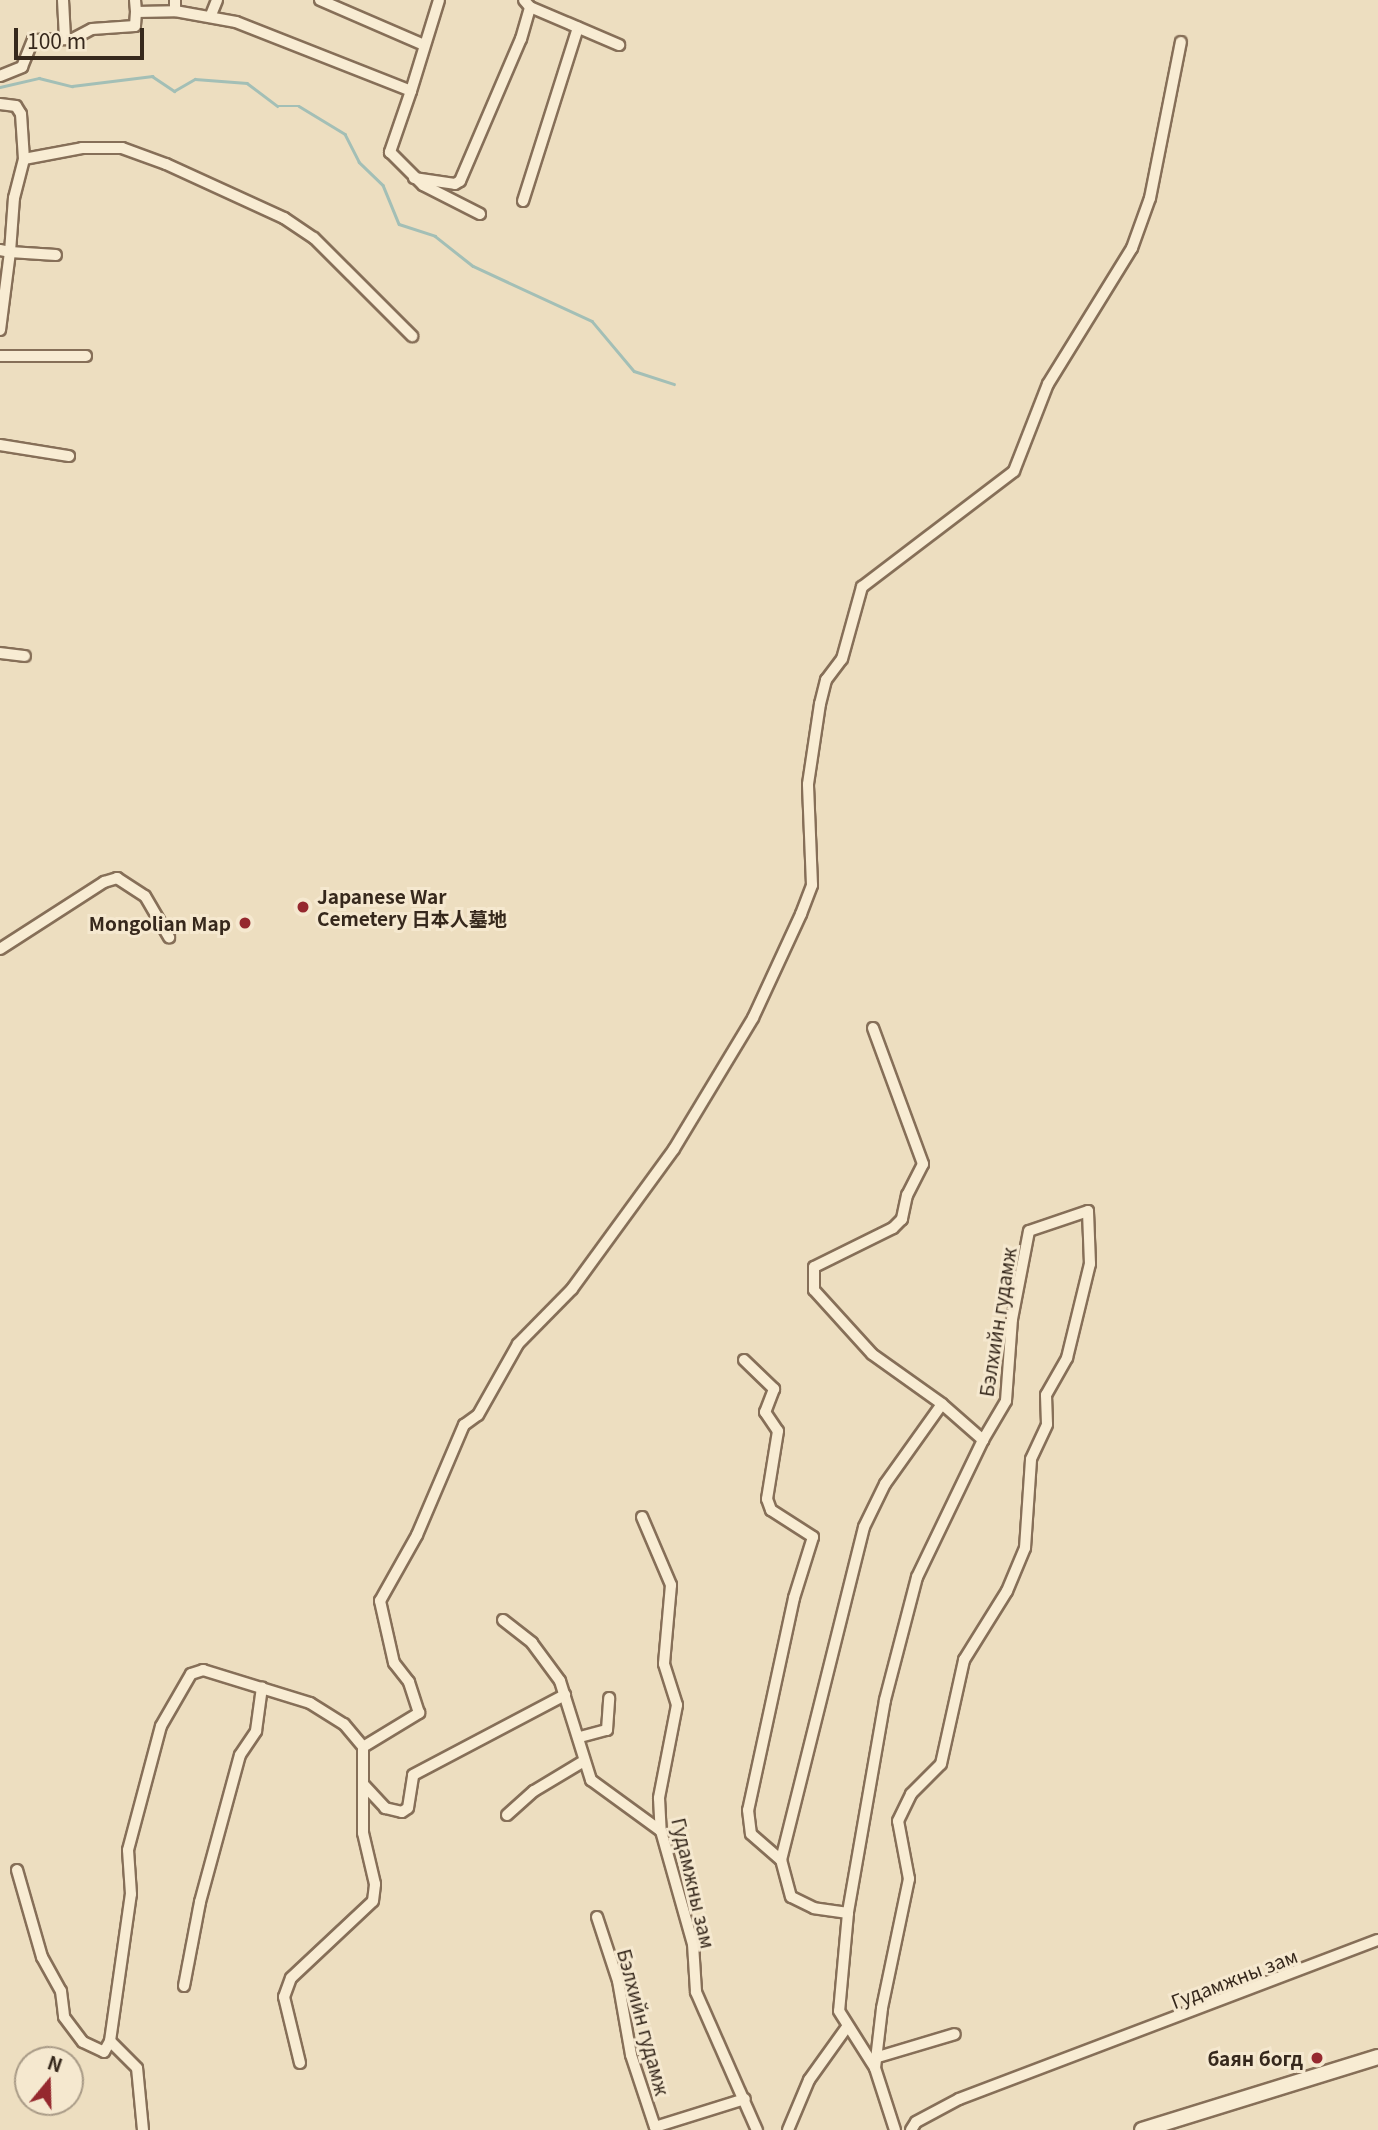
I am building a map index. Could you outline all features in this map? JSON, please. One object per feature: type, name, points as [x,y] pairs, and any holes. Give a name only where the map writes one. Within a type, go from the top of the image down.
[{"type":"main road","points":[[1142,2130],[1378,2057]]},
{"type":"street","points":[[63,0],[65,39]]},
{"type":"street","points":[[0,76],[22,67],[33,40],[65,39],[92,29],[135,26],[135,0]]},
{"type":"street","points":[[211,15],[217,0]]},
{"type":"street","points":[[320,0],[424,45]]},
{"type":"street","points":[[439,0],[390,152],[414,178],[480,214]]},
{"type":"street","points":[[414,178],[455,184],[460,181],[527,4],[619,45]]},
{"type":"street","points":[[136,12],[175,5],[211,15],[411,91]]},
{"type":"street","points":[[523,201],[578,28]]},
{"type":"street","points":[[363,1747],[419,1713],[409,1682],[394,1663],[380,1601],[417,1535],[464,1425],[478,1415],[518,1344],[572,1289],[674,1149],[752,1018],[801,914],[812,885],[808,784],[820,704],[826,680],[842,659],[862,587],[1014,471],[1048,383],[1132,248],[1150,198],[1181,41]]},
{"type":"street","points":[[0,104],[16,106],[22,114],[23,159],[5,251],[0,330]]},
{"type":"street","points":[[23,159],[82,148],[122,148],[226,189],[314,238],[412,336]]},
{"type":"street","points":[[5,251],[56,255]]},
{"type":"street","points":[[0,356],[86,356]]},
{"type":"street","points":[[0,445],[69,456]]},
{"type":"street","points":[[0,653],[25,656]]},
{"type":"street","points":[[0,948],[104,882],[117,878],[145,896],[169,937]]},
{"type":"street","points":[[873,1028],[923,1164],[907,1195],[902,1219],[893,1228],[814,1267],[814,1290],[872,1354],[942,1404],[983,1440]]},
{"type":"street","name":"Бэлхийн гудамж","points":[[847,2027],[839,2011],[838,1990],[848,1913],[885,1700],[917,1577],[983,1440],[1006,1401],[1012,1319],[1029,1231],[1088,1211],[1090,1264],[1067,1358],[1046,1395],[1047,1424],[1031,1460],[1032,1489],[1025,1548],[1007,1591],[964,1660],[941,1763],[911,1794],[898,1821],[909,1879],[881,2008],[875,2068]]},
{"type":"street","points":[[744,1360],[774,1389],[765,1412],[778,1431],[767,1499],[771,1510],[813,1537],[794,1598],[748,1811],[751,1834],[781,1860]]},
{"type":"street","points":[[848,1913],[814,1908],[791,1897],[781,1860],[864,1527],[885,1484],[942,1404]]},
{"type":"street","name":"Гудамжны зам","points":[[642,1517],[671,1585],[664,1664],[677,1705],[671,1753],[659,1798],[661,1831],[693,1944],[696,1992],[757,2130]]},
{"type":"street","points":[[503,1620],[532,1643],[565,1695],[591,1780],[661,1831]]},
{"type":"street","points":[[17,1870],[42,1957],[61,1991],[64,2018],[83,2042],[104,2052],[110,2041],[131,1894],[128,1850],[161,1726],[196,1670],[310,1703],[344,1724],[363,1747],[363,1833],[375,1884],[373,1901],[291,1978],[284,1997],[300,2063]]},
{"type":"street","points":[[184,1986],[200,1902],[240,1755],[256,1731],[262,1687]]},
{"type":"street","points":[[363,1784],[385,1808],[402,1812],[408,1808],[413,1776],[565,1695]]},
{"type":"street","points":[[580,1737],[607,1730],[609,1699]]},
{"type":"street","points":[[507,1815],[534,1791],[584,1761]]},
{"type":"street","name":"Бэлхийн гудамж","points":[[597,1917],[618,1981],[631,2055],[651,2128],[745,2099]]},
{"type":"street","name":"Гудамжны зам","points":[[911,2130],[959,2099],[1378,1940]]},
{"type":"street","points":[[788,2130],[809,2080],[847,2027],[875,2068],[895,2130]]},
{"type":"street","points":[[878,2057],[955,2034]]},
{"type":"street","points":[[110,2041],[137,2068],[143,2130]]},
{"type":"waterway","points":[[0,87],[39,78],[72,86],[152,76],[174,91],[195,79],[247,83],[277,106],[299,106],[345,134],[359,162],[383,185],[399,224],[435,236],[473,266],[592,321],[634,371],[674,384]]},
{"type":"place","name":"Japanese War Cemetery 日本人墓地","points":[[303,907]]},
{"type":"place","name":"Mongolian Map","points":[[245,923]]},
{"type":"place","name":"баян богд","points":[[1317,2058]]}]
